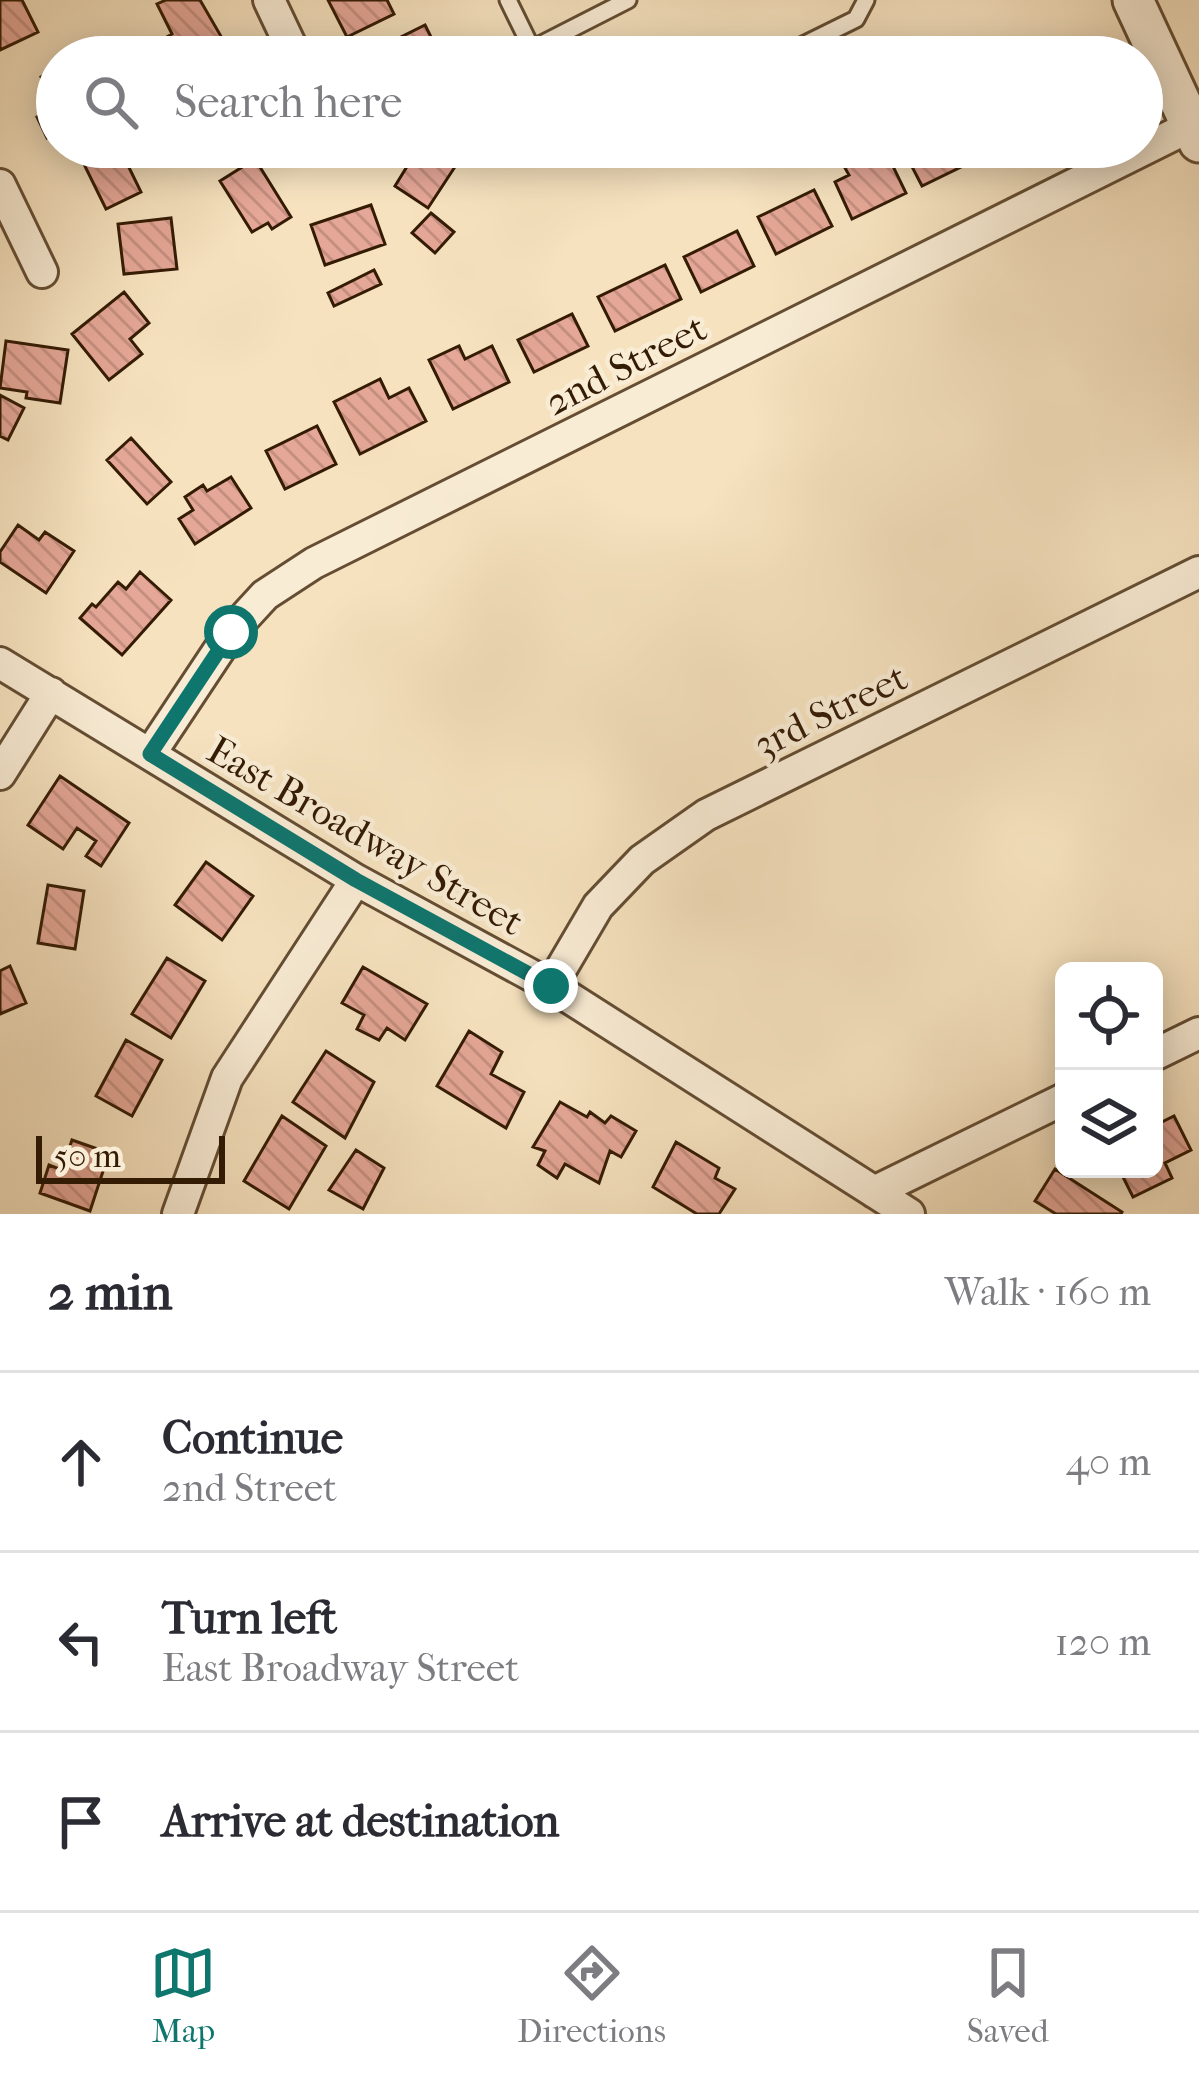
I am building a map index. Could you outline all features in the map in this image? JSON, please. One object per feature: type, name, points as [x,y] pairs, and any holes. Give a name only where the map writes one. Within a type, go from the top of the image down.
[{"type":"street","points":[[269,0],[286,36]]},
{"type":"street","points":[[1132,0],[1150,36]]},
{"type":"street","points":[[1163,63],[1196,130]]},
{"type":"street","name":"2nd Street","points":[[1163,146],[1196,130]]},
{"type":"street","name":"2nd Street","points":[[150,754],[231,632],[265,595],[314,563],[1119,168]]},
{"type":"street","points":[[0,185],[42,272]]},
{"type":"street","name":"3rd Street","points":[[551,986],[598,906],[642,860],[706,814],[1199,572]]},
{"type":"street","name":"East Broadway Street","points":[[0,663],[356,880],[551,986],[909,1214]]},
{"type":"street","points":[[0,774],[51,693]]},
{"type":"street","points":[[178,1214],[227,1078],[356,880]]},
{"type":"street","points":[[1163,1051],[1199,1033]]},
{"type":"street","points":[[874,1192],[1055,1103]]},
{"type":"lane","points":[[508,0],[526,36]]},
{"type":"lane","points":[[564,36],[628,0]]},
{"type":"lane","points":[[822,36],[856,19],[866,0]]},
{"type":"building","points":[[0,0],[22,0],[38,32],[0,50]]},
{"type":"building","points":[[200,0],[221,36],[168,36],[172,34],[157,4]]},
{"type":"building","points":[[328,0],[387,0],[394,14],[346,36]]},
{"type":"building","points":[[425,25],[430,36],[403,36]]},
{"type":"building","points":[[86,168],[129,168],[141,192],[106,209]]},
{"type":"building","points":[[241,168],[261,168],[291,217],[272,229],[268,223],[252,232],[220,181]]},
{"type":"building","points":[[406,168],[454,168],[428,208],[395,186]]},
{"type":"building","points":[[845,168],[894,168],[906,193],[852,219],[835,182],[849,175]]},
{"type":"building","points":[[913,168],[959,168],[922,186]]},
{"type":"building","points":[[814,190],[832,226],[776,254],[758,217]]},
{"type":"building","points":[[371,205],[385,244],[325,265],[311,225]]},
{"type":"building","points":[[431,213],[454,232],[435,253],[412,233]]},
{"type":"building","points":[[171,218],[177,269],[124,274],[118,224]]},
{"type":"building","points":[[737,231],[754,266],[701,292],[684,257]]},
{"type":"building","points":[[665,265],[681,299],[615,331],[598,297]]},
{"type":"building","points":[[374,270],[381,284],[334,306],[328,293]]},
{"type":"building","points":[[124,292],[149,323],[130,339],[142,354],[109,380],[72,334]]},
{"type":"building","points":[[572,314],[588,346],[534,372],[518,340]]},
{"type":"building","points":[[6,341],[68,350],[60,403],[0,388]]},
{"type":"building","points":[[459,346],[465,359],[492,346],[509,382],[453,409],[429,360]]},
{"type":"building","points":[[380,379],[389,398],[409,388],[426,421],[360,454],[334,402]]},
{"type":"building","points":[[0,395],[24,408],[8,440],[0,436]]},
{"type":"building","points":[[317,426],[336,464],[285,489],[266,451]]},
{"type":"building","points":[[131,438],[171,482],[147,504],[107,460]]},
{"type":"building","points":[[231,477],[251,508],[195,544],[179,519],[193,510],[185,497],[203,485],[207,491]]},
{"type":"building","points":[[18,525],[39,540],[45,532],[74,551],[46,593],[0,562],[0,552]]},
{"type":"building","points":[[140,572],[171,600],[122,655],[80,618],[118,582],[126,589]]},
{"type":"building","points":[[60,776],[129,823],[101,866],[86,856],[96,841],[77,828],[63,849],[28,825]]},
{"type":"building","points":[[206,862],[253,896],[222,940],[175,905]]},
{"type":"building","points":[[48,885],[84,891],[75,949],[38,943]]},
{"type":"building","points":[[167,958],[205,981],[171,1038],[132,1014]]},
{"type":"building","points":[[10,966],[26,1003],[0,1014],[0,971]]},
{"type":"building","points":[[363,967],[427,1004],[405,1040],[387,1028],[379,1040],[357,1029],[364,1015],[342,1003]]},
{"type":"building","points":[[469,1031],[502,1052],[491,1074],[524,1092],[506,1128],[437,1086]]},
{"type":"building","points":[[126,1040],[162,1060],[132,1116],[96,1096]]},
{"type":"building","points":[[326,1051],[374,1082],[345,1138],[293,1102]]},
{"type":"building","points":[[560,1102],[587,1117],[590,1112],[605,1123],[611,1116],[636,1131],[621,1157],[610,1151],[599,1183],[565,1164],[557,1178],[538,1165],[545,1151],[533,1147]]},
{"type":"building","points":[[282,1116],[326,1146],[289,1209],[244,1181]]},
{"type":"building","points":[[1174,1116],[1191,1150],[1165,1163],[1172,1178],[1133,1197],[1124,1178],[1163,1178],[1163,1122]]},
{"type":"building","points":[[72,1140],[109,1153],[90,1211],[40,1193],[49,1165],[62,1170]]},
{"type":"building","points":[[676,1142],[719,1168],[715,1178],[735,1189],[719,1214],[697,1214],[653,1187]]},
{"type":"building","points":[[356,1150],[384,1168],[363,1209],[329,1190]]},
{"type":"building","points":[[1055,1169],[1055,1178],[1069,1178],[1122,1212],[1056,1214],[1035,1201]]},
{"type":"route","points":[[231,632],[150,754],[356,880],[551,986]]}]
